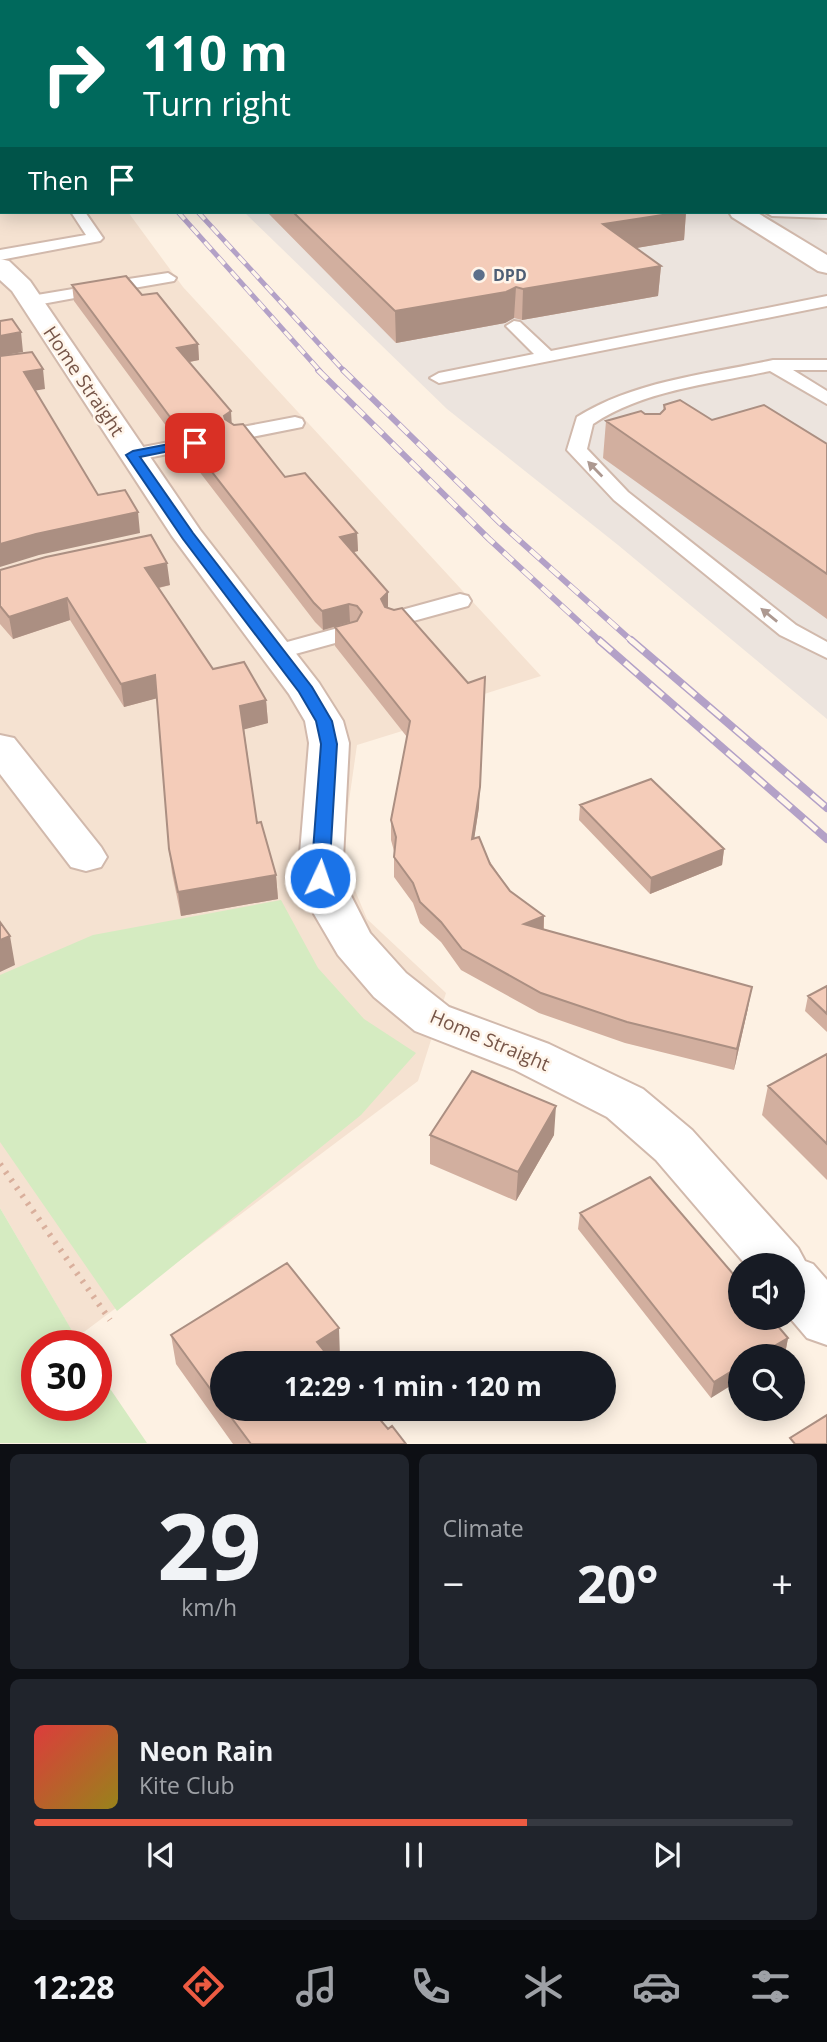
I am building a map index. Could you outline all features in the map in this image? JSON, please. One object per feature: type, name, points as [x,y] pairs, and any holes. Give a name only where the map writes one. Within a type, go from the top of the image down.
[{"type":"street","points":[[743,214],[827,266]]},
{"type":"street","name":"Home Straight","points":[[0,266],[21,286],[31,301],[56,357],[133,455],[174,539],[276,652],[306,691],[324,721],[329,744],[320,878],[336,914],[354,944],[390,985],[432,1018],[532,1057],[625,1103],[674,1145],[768,1253]]},
{"type":"street","points":[[0,747],[86,856]]},
{"type":"street","points":[[805,1295],[827,1320]]},
{"type":"lane","points":[[0,255],[95,238],[79,214]]},
{"type":"lane","points":[[122,285],[168,278]]},
{"type":"lane","points":[[31,301],[85,292]]},
{"type":"lane","points":[[439,378],[827,301]]},
{"type":"lane","points":[[514,326],[547,356]]},
{"type":"lane","points":[[773,365],[827,399]]},
{"type":"lane","points":[[827,365],[773,365],[650,392],[609,405],[584,421],[577,450],[621,496],[778,622],[827,651]]},
{"type":"lane","points":[[609,405],[625,421]]},
{"type":"lane","points":[[237,434],[295,423]]},
{"type":"lane","points":[[133,455],[195,443]]},
{"type":"lane","points":[[395,619],[460,601]]},
{"type":"lane","points":[[276,652],[349,632]]},
{"type":"path","points":[[0,1164],[110,1320]]},
{"type":"shaded area","points":[[0,214],[129,214],[183,287],[541,676],[475,697],[483,706],[357,745],[341,857],[367,919],[446,993],[418,1081],[87,1330],[71,1330],[0,1208]]},
{"type":"shaded area","name":"DPD","points":[[246,214],[827,214],[827,719],[618,545],[447,409]]},
{"type":"green space","points":[[281,900],[318,968],[364,1019],[416,1053],[361,1115],[117,1311],[0,1142],[0,975],[93,935]]},
{"type":"green space","points":[[0,1208],[72,1330],[21,1330],[21,1421],[112,1421],[112,1392],[147,1443],[0,1443]]},
{"type":"building","name":"DPD","points":[[295,214],[669,214],[603,224],[661,266],[523,289],[516,287],[506,292],[395,311]]},
{"type":"building","points":[[126,276],[142,295],[157,293],[198,344],[177,348],[231,411],[224,416],[225,419],[234,425],[243,424],[285,477],[305,473],[357,533],[340,537],[388,592],[381,599],[385,607],[394,610],[402,608],[468,683],[485,677],[480,787],[472,839],[479,837],[490,864],[510,891],[544,916],[524,924],[752,987],[737,1049],[627,1022],[541,993],[462,949],[441,922],[420,902],[413,883],[394,857],[396,837],[391,820],[410,721],[335,627],[357,621],[362,612],[357,606],[349,604],[322,611],[314,603],[184,436],[201,432],[206,427],[205,424],[193,417],[173,421],[72,285]]},
{"type":"building","points":[[12,319],[21,332],[0,336],[0,321]]},
{"type":"building","points":[[32,352],[43,369],[24,372],[98,495],[125,490],[138,512],[0,544],[0,356]]},
{"type":"building","points":[[680,400],[712,420],[764,405],[827,444],[827,574],[606,421],[641,411],[645,414],[660,414],[665,409],[664,405]]},
{"type":"building","points":[[151,535],[167,563],[145,568],[213,669],[244,662],[266,700],[240,706],[257,823],[261,822],[276,875],[178,892],[169,849],[155,675],[121,684],[67,598],[9,617],[0,606],[0,570],[46,557]]},
{"type":"building","points":[[651,779],[724,849],[651,878],[580,805]]},
{"type":"building","points":[[0,922],[10,936],[0,940]]},
{"type":"building","points":[[827,986],[827,1014],[808,996]]},
{"type":"building","points":[[827,1054],[827,1144],[768,1086]]},
{"type":"building","points":[[472,1071],[556,1106],[518,1172],[430,1135]]},
{"type":"building","points":[[650,1177],[728,1268],[728,1330],[781,1330],[788,1338],[778,1344],[728,1344],[728,1373],[714,1382],[580,1213]]},
{"type":"building","points":[[287,1263],[339,1328],[317,1342],[324,1351],[210,1351],[210,1389],[171,1335]]},
{"type":"building","points":[[827,1415],[827,1444],[795,1444],[790,1438]]},
{"type":"building","points":[[234,1421],[381,1421],[388,1429],[392,1426],[406,1444],[251,1444]]},
{"type":"railway","points":[[180,214],[320,371]]},
{"type":"railway","points":[[200,214],[344,371]]},
{"type":"railway","points":[[318,370],[489,539],[601,642]]},
{"type":"railway","points":[[344,371],[500,523],[633,642]]},
{"type":"railway","points":[[599,640],[827,839]]},
{"type":"railway","points":[[631,640],[827,808]]},
{"type":"place","name":"DPD","points":[[479,275]]},
{"type":"route","points":[[195,443],[133,455],[188,536],[306,691],[324,721],[329,744],[320,878]]}]
